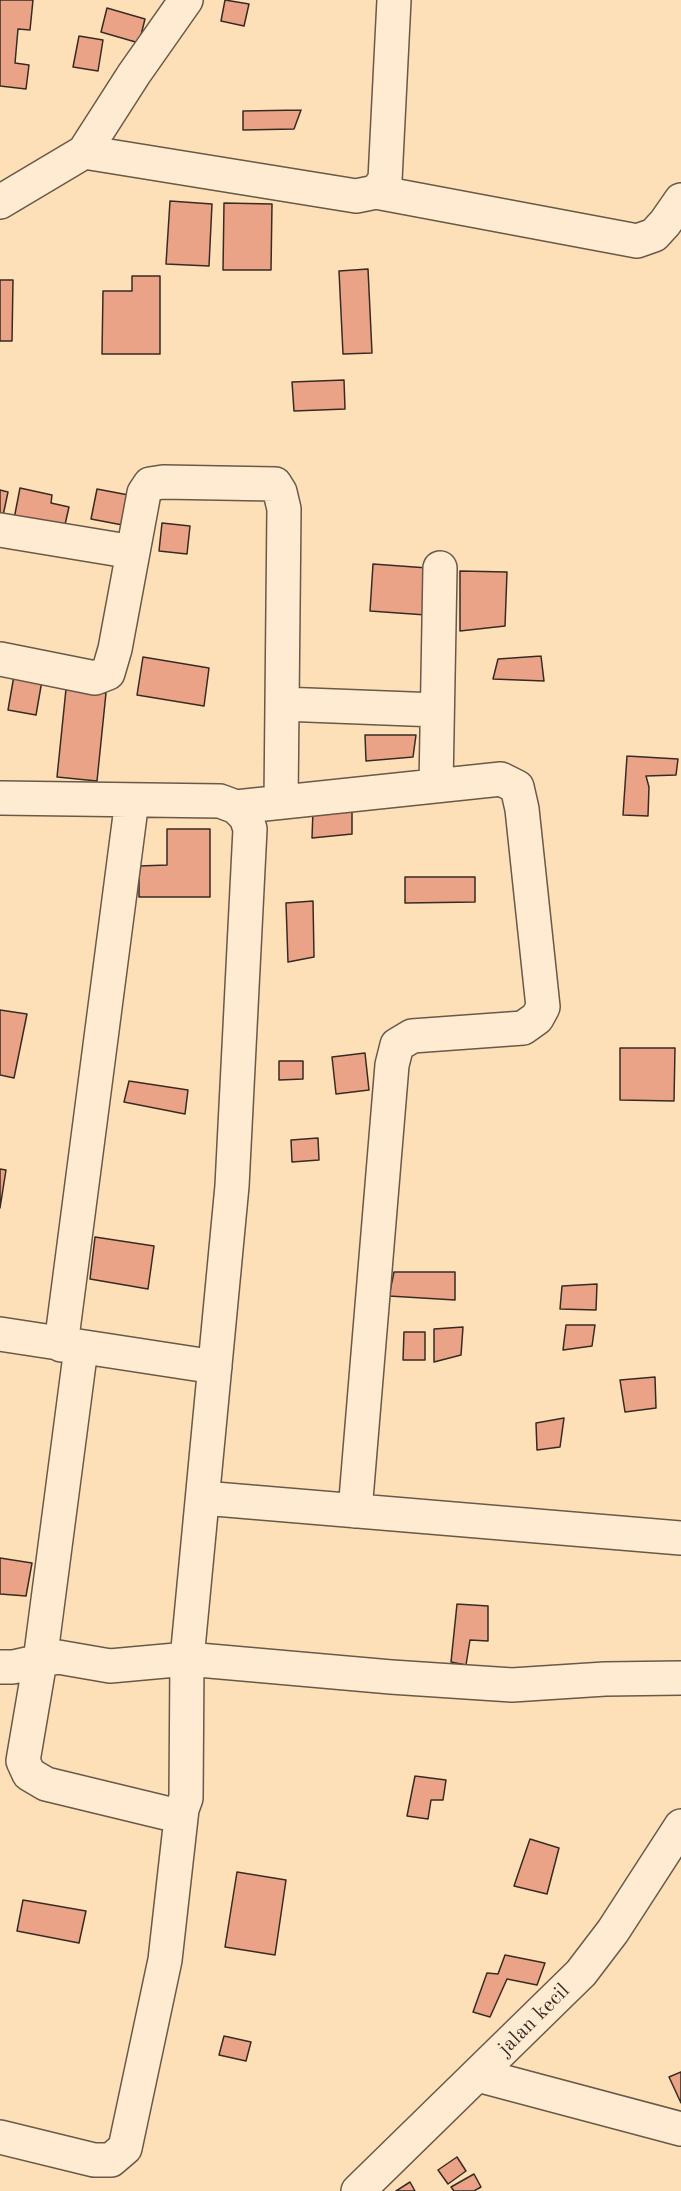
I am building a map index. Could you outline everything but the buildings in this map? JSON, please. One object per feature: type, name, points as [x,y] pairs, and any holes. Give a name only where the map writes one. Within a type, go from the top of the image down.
[{"type":"street","points":[[0,202],[84,152],[134,74],[186,0]]},
{"type":"street","points":[[376,192],[385,180],[394,0]]},
{"type":"street","points":[[84,152],[356,196],[376,192],[637,241],[654,235],[681,200]]},
{"type":"street","points":[[0,659],[95,678],[108,673],[115,649],[144,494],[150,484],[163,482],[274,484],[280,492],[284,509],[281,802]]},
{"type":"street","points":[[0,530],[133,552]]},
{"type":"street","points":[[436,786],[440,568]]},
{"type":"street","points":[[282,704],[437,710]]},
{"type":"street","points":[[236,807],[501,779],[517,787],[522,809],[543,1007],[537,1018],[523,1028],[412,1036],[397,1045],[392,1065],[355,1511]]},
{"type":"street","points":[[0,798],[220,801],[236,807],[246,816],[250,829],[232,1186],[187,1659],[186,1798],[165,1960],[125,2148],[111,2160],[94,2160],[0,2138]]},
{"type":"street","points":[[132,800],[71,1346],[40,1661],[23,1761],[28,1774],[46,1784],[170,1814],[183,1809]]},
{"type":"street","points":[[0,1334],[215,1367]]},
{"type":"street","points":[[203,1498],[681,1538]]},
{"type":"street","points":[[0,1667],[13,1667],[58,1657],[110,1666],[187,1659],[512,1685],[605,1679],[681,1678]]},
{"type":"street","name":"jalan kecil","points":[[358,2191],[581,1973],[613,1931],[681,1826]]},
{"type":"street","points":[[478,2075],[681,2129]]}]
